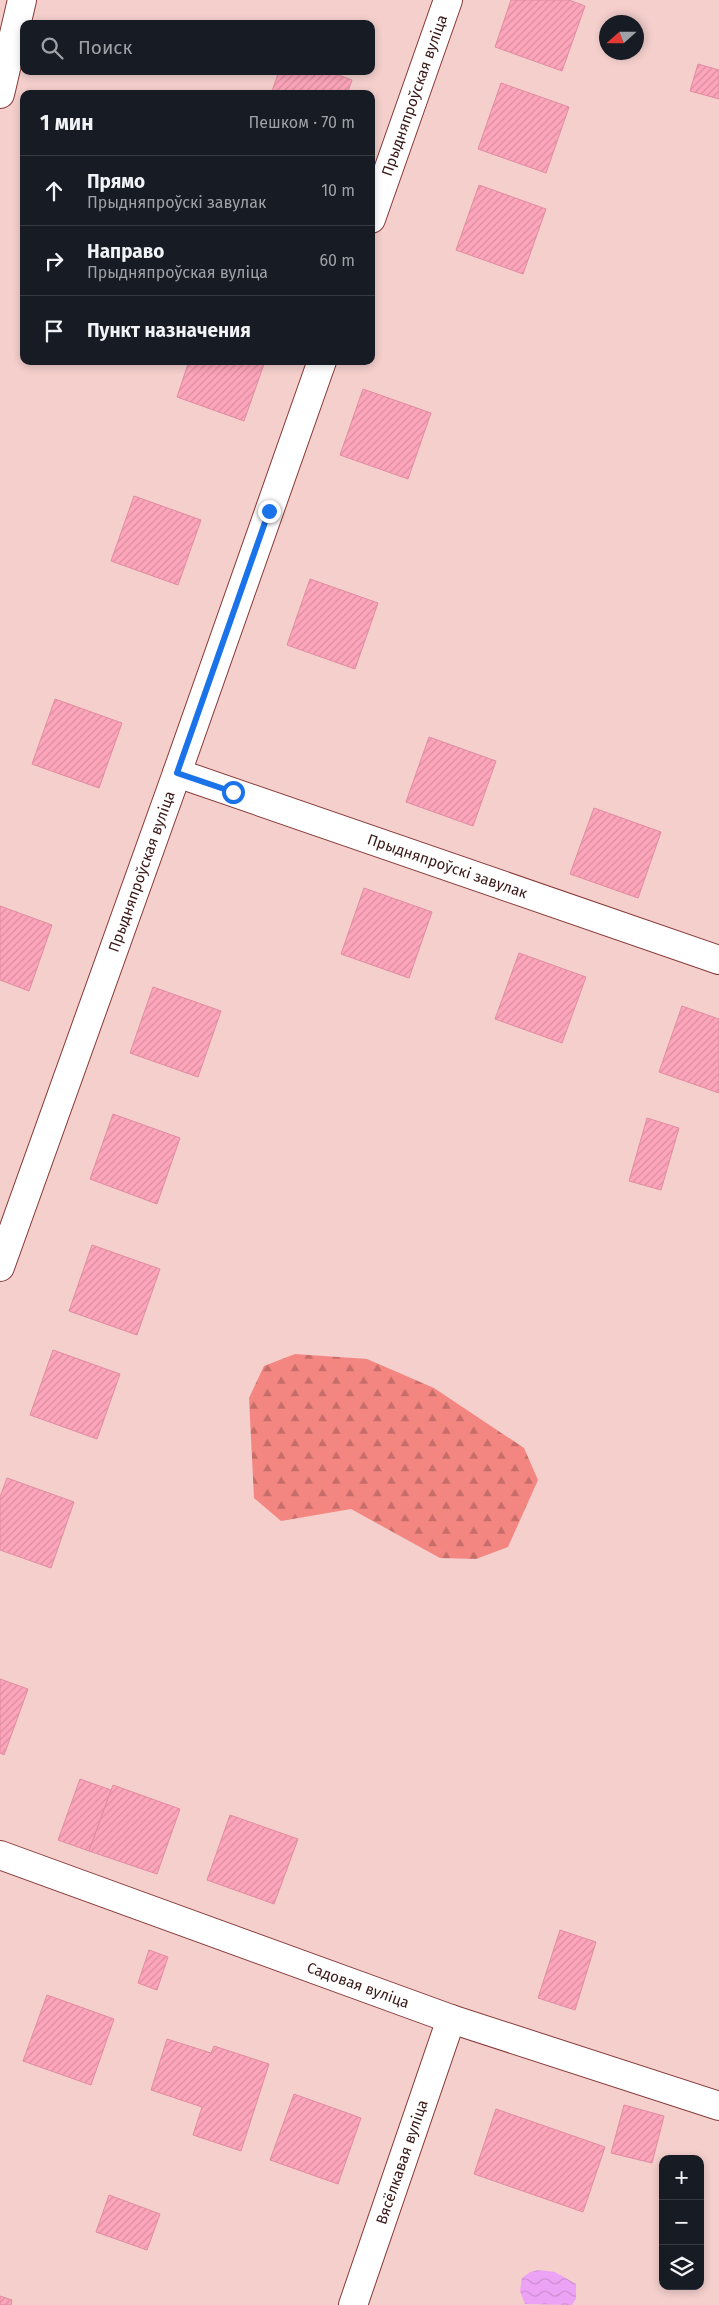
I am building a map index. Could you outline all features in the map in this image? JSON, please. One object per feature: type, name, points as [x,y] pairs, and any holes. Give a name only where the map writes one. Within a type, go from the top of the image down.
[{"type":"street","points":[[0,94],[22,0]]},
{"type":"street","name":"Прыдняпроўская вуліца","points":[[375,208],[448,0]]},
{"type":"street","name":"Прыдняпроўская вуліца","points":[[0,1267],[321,365]]},
{"type":"street","name":"Прыдняпроўскі завулак","points":[[177,773],[719,960]]},
{"type":"street","name":"Садовая вуліца","points":[[0,1855],[451,2019],[719,2106]]},
{"type":"street","name":"Вясёлкавая вуліца","points":[[354,2305],[451,2019]]},
{"type":"green space","points":[[295,1354],[367,1359],[434,1388],[524,1448],[538,1480],[508,1547],[476,1559],[440,1558],[351,1509],[281,1521],[254,1498],[249,1398],[264,1366]]},
{"type":"water","points":[[539,2270],[555,2272],[576,2284],[576,2299],[572,2305],[525,2304],[520,2291],[522,2278],[530,2272]]},
{"type":"building","points":[[511,0],[569,0],[585,6],[562,71],[495,47]]},
{"type":"building","points":[[698,64],[719,70],[719,99],[690,91]]},
{"type":"building","points":[[278,75],[339,75],[352,80],[348,90],[272,90]]},
{"type":"building","points":[[501,83],[569,107],[546,173],[478,149]]},
{"type":"building","points":[[479,185],[546,209],[523,274],[456,250]]},
{"type":"building","points":[[188,365],[264,365],[244,421],[177,397]]},
{"type":"building","points":[[363,389],[431,413],[408,479],[340,455]]},
{"type":"building","points":[[134,496],[201,520],[178,585],[111,561]]},
{"type":"building","points":[[310,579],[378,603],[355,669],[287,645]]},
{"type":"building","points":[[55,699],[122,723],[99,788],[32,764]]},
{"type":"building","points":[[429,737],[496,761],[473,826],[406,802]]},
{"type":"building","points":[[594,808],[661,832],[638,898],[570,874]]},
{"type":"building","points":[[364,888],[432,912],[409,978],[341,954]]},
{"type":"building","points":[[0,906],[52,925],[29,991],[0,980]]},
{"type":"building","points":[[519,953],[586,977],[562,1043],[495,1019]]},
{"type":"building","points":[[153,987],[221,1011],[198,1077],[130,1053]]},
{"type":"building","points":[[682,1006],[719,1019],[719,1093],[659,1072]]},
{"type":"building","points":[[113,1114],[180,1138],[157,1204],[90,1179]]},
{"type":"building","points":[[647,1118],[679,1128],[661,1190],[629,1181]]},
{"type":"building","points":[[92,1245],[160,1269],[137,1335],[69,1311]]},
{"type":"building","points":[[53,1350],[120,1374],[97,1439],[30,1415]]},
{"type":"building","points":[[7,1478],[74,1502],[51,1568],[0,1550],[0,1497]]},
{"type":"building","points":[[0,1679],[28,1689],[4,1755],[0,1753]]},
{"type":"building","points":[[80,1779],[111,1790],[89,1851],[58,1840]]},
{"type":"building","points":[[113,1785],[180,1809],[157,1874],[89,1851]]},
{"type":"building","points":[[230,1815],[298,1839],[274,1904],[207,1880]]},
{"type":"building","points":[[560,1930],[596,1942],[575,2010],[538,1998]]},
{"type":"building","points":[[149,1950],[168,1957],[157,1990],[138,1983]]},
{"type":"building","points":[[47,1995],[114,2019],[91,2085],[23,2061]]},
{"type":"building","points":[[167,2039],[211,2053],[214,2046],[269,2064],[241,2151],[193,2135],[202,2107],[151,2090]]},
{"type":"building","points":[[294,2094],[361,2118],[338,2184],[270,2160]]},
{"type":"building","points":[[624,2105],[664,2116],[652,2163],[611,2153]]},
{"type":"building","points":[[496,2109],[605,2147],[583,2212],[474,2174]]},
{"type":"building","points":[[109,2195],[160,2214],[147,2250],[96,2232]]},
{"type":"building","points":[[0,2296],[12,2300],[11,2305],[0,2305]]},
{"type":"route","points":[[233,792],[177,773],[269,511]]}]
